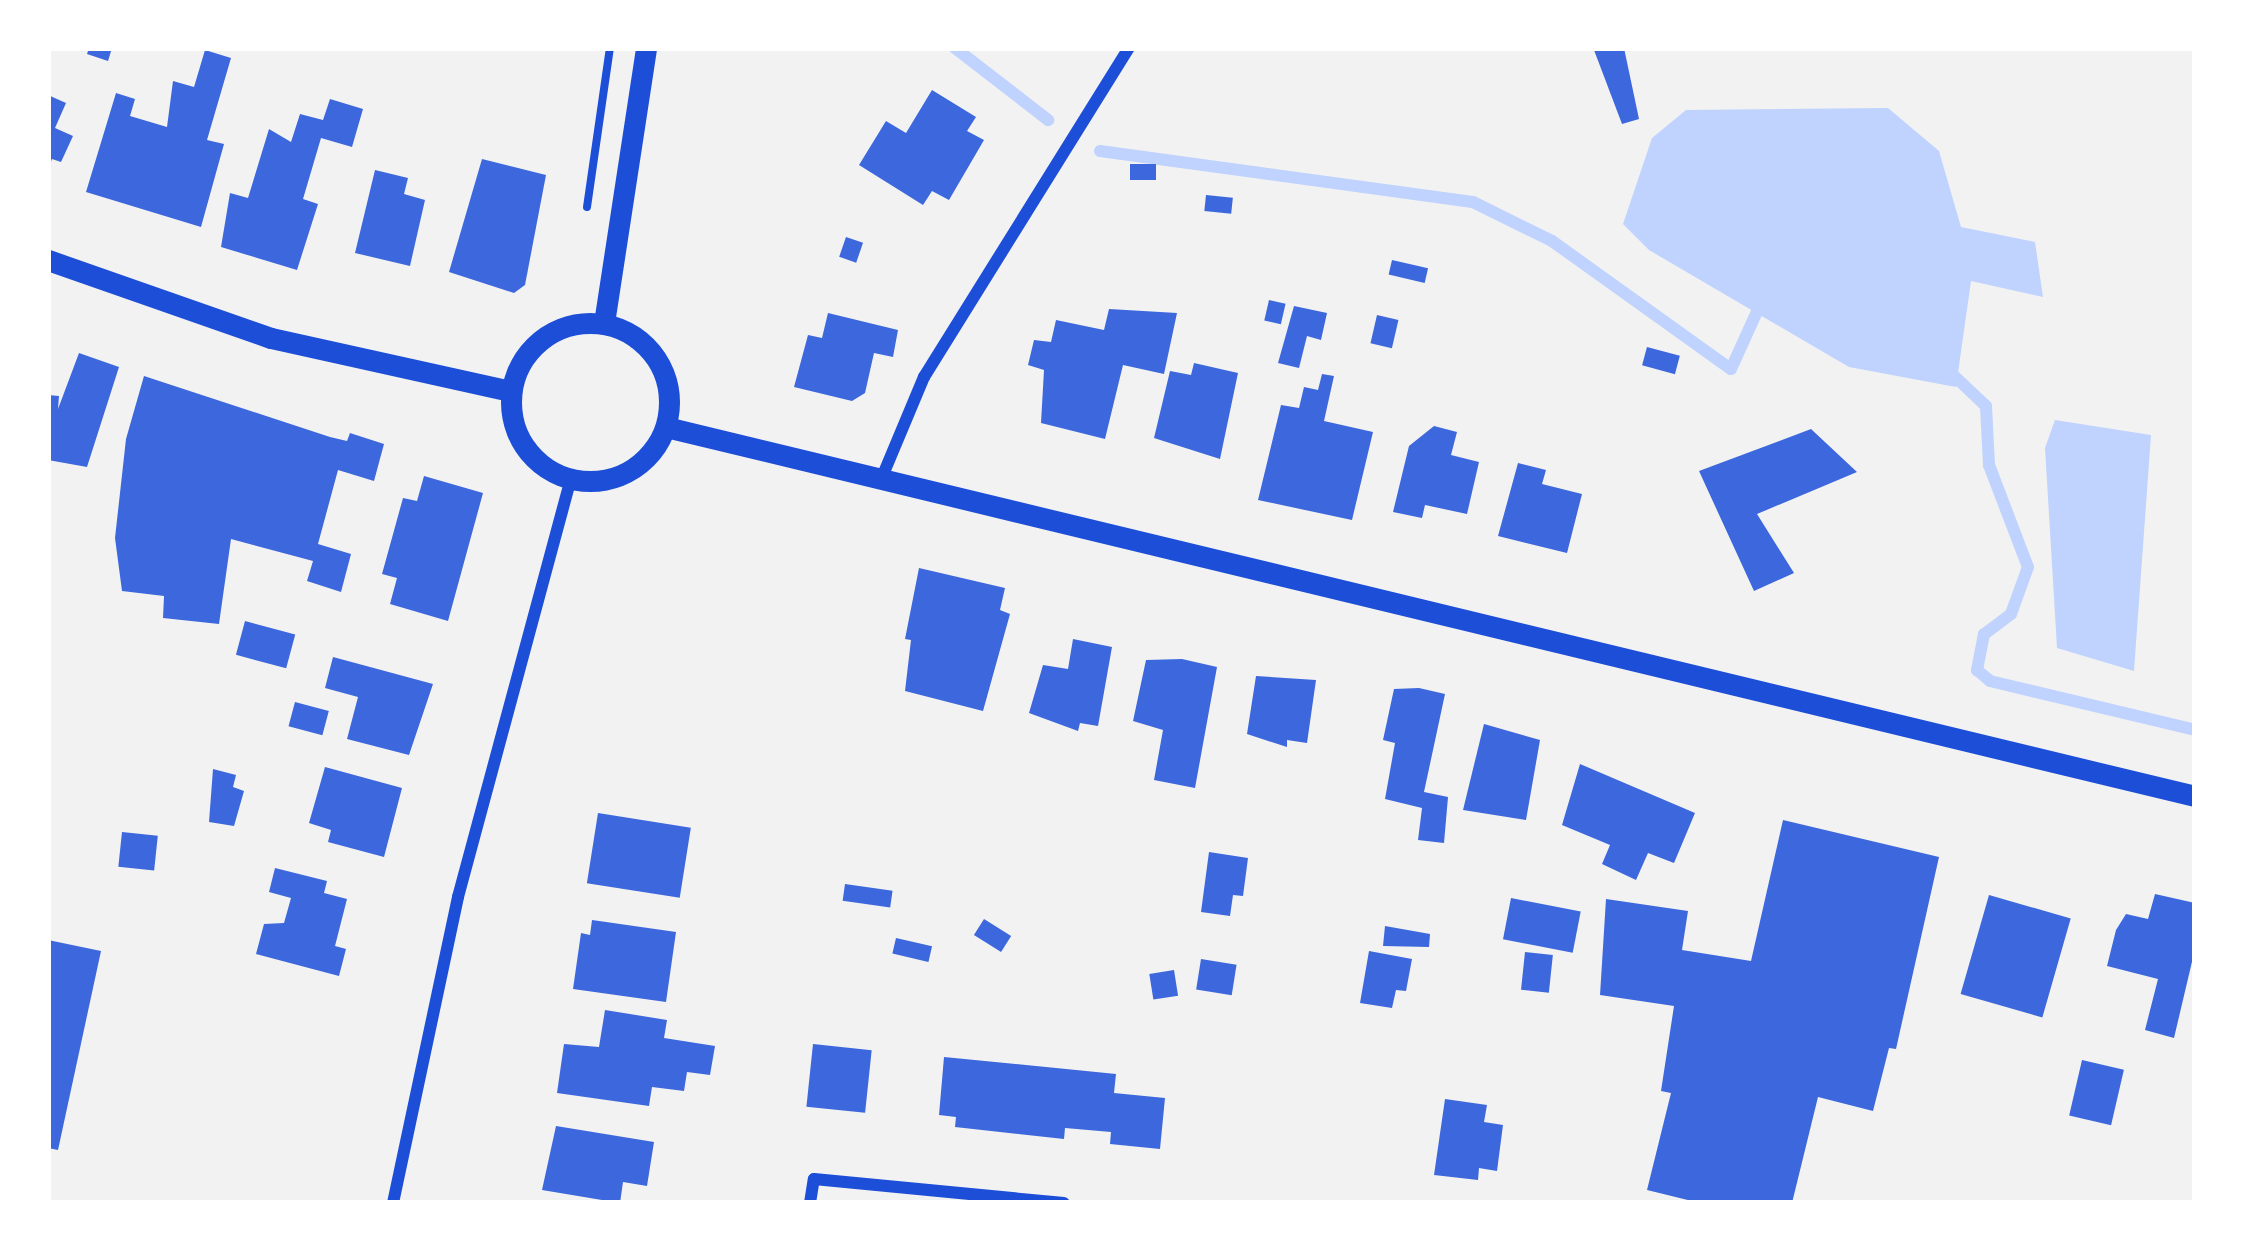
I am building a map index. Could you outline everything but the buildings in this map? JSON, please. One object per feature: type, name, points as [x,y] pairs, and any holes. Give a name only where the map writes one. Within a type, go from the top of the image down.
[{"type":"street","points":[[604,323],[646,48]]},
{"type":"street","points":[[879,483],[924,376],[1129,48]]},
{"type":"street","points":[[48,260],[271,338],[511,391]]},
{"type":"street","points":[[604,323],[636,336],[659,361],[670,393],[666,427],[639,465],[595,482],[571,479],[524,446],[511,391],[522,361],[544,337],[572,324],[604,323]]},
{"type":"street","points":[[666,427],[879,483],[2195,796]]},
{"type":"street","points":[[394,1203],[458,897],[571,479]]},
{"type":"street","points":[[810,1203],[814,1179],[1064,1203]]},
{"type":"water","points":[[1888,108],[1939,151],[1961,227],[2035,242],[2043,297],[1971,281],[1956,387],[1849,367],[1649,250],[1623,224],[1652,138],[1686,110]]},
{"type":"water","points":[[2055,420],[2151,435],[2134,671],[2057,648],[2045,448]]},
{"type":"waterway","points":[[955,48],[1048,120]]},
{"type":"waterway","points":[[1100,151],[1473,202],[1552,241],[1731,369],[1763,298]]},
{"type":"waterway","points":[[1949,371],[1986,406],[1989,465],[2028,567],[2011,614],[1984,634],[1977,670],[1990,681],[2195,730]]}]
